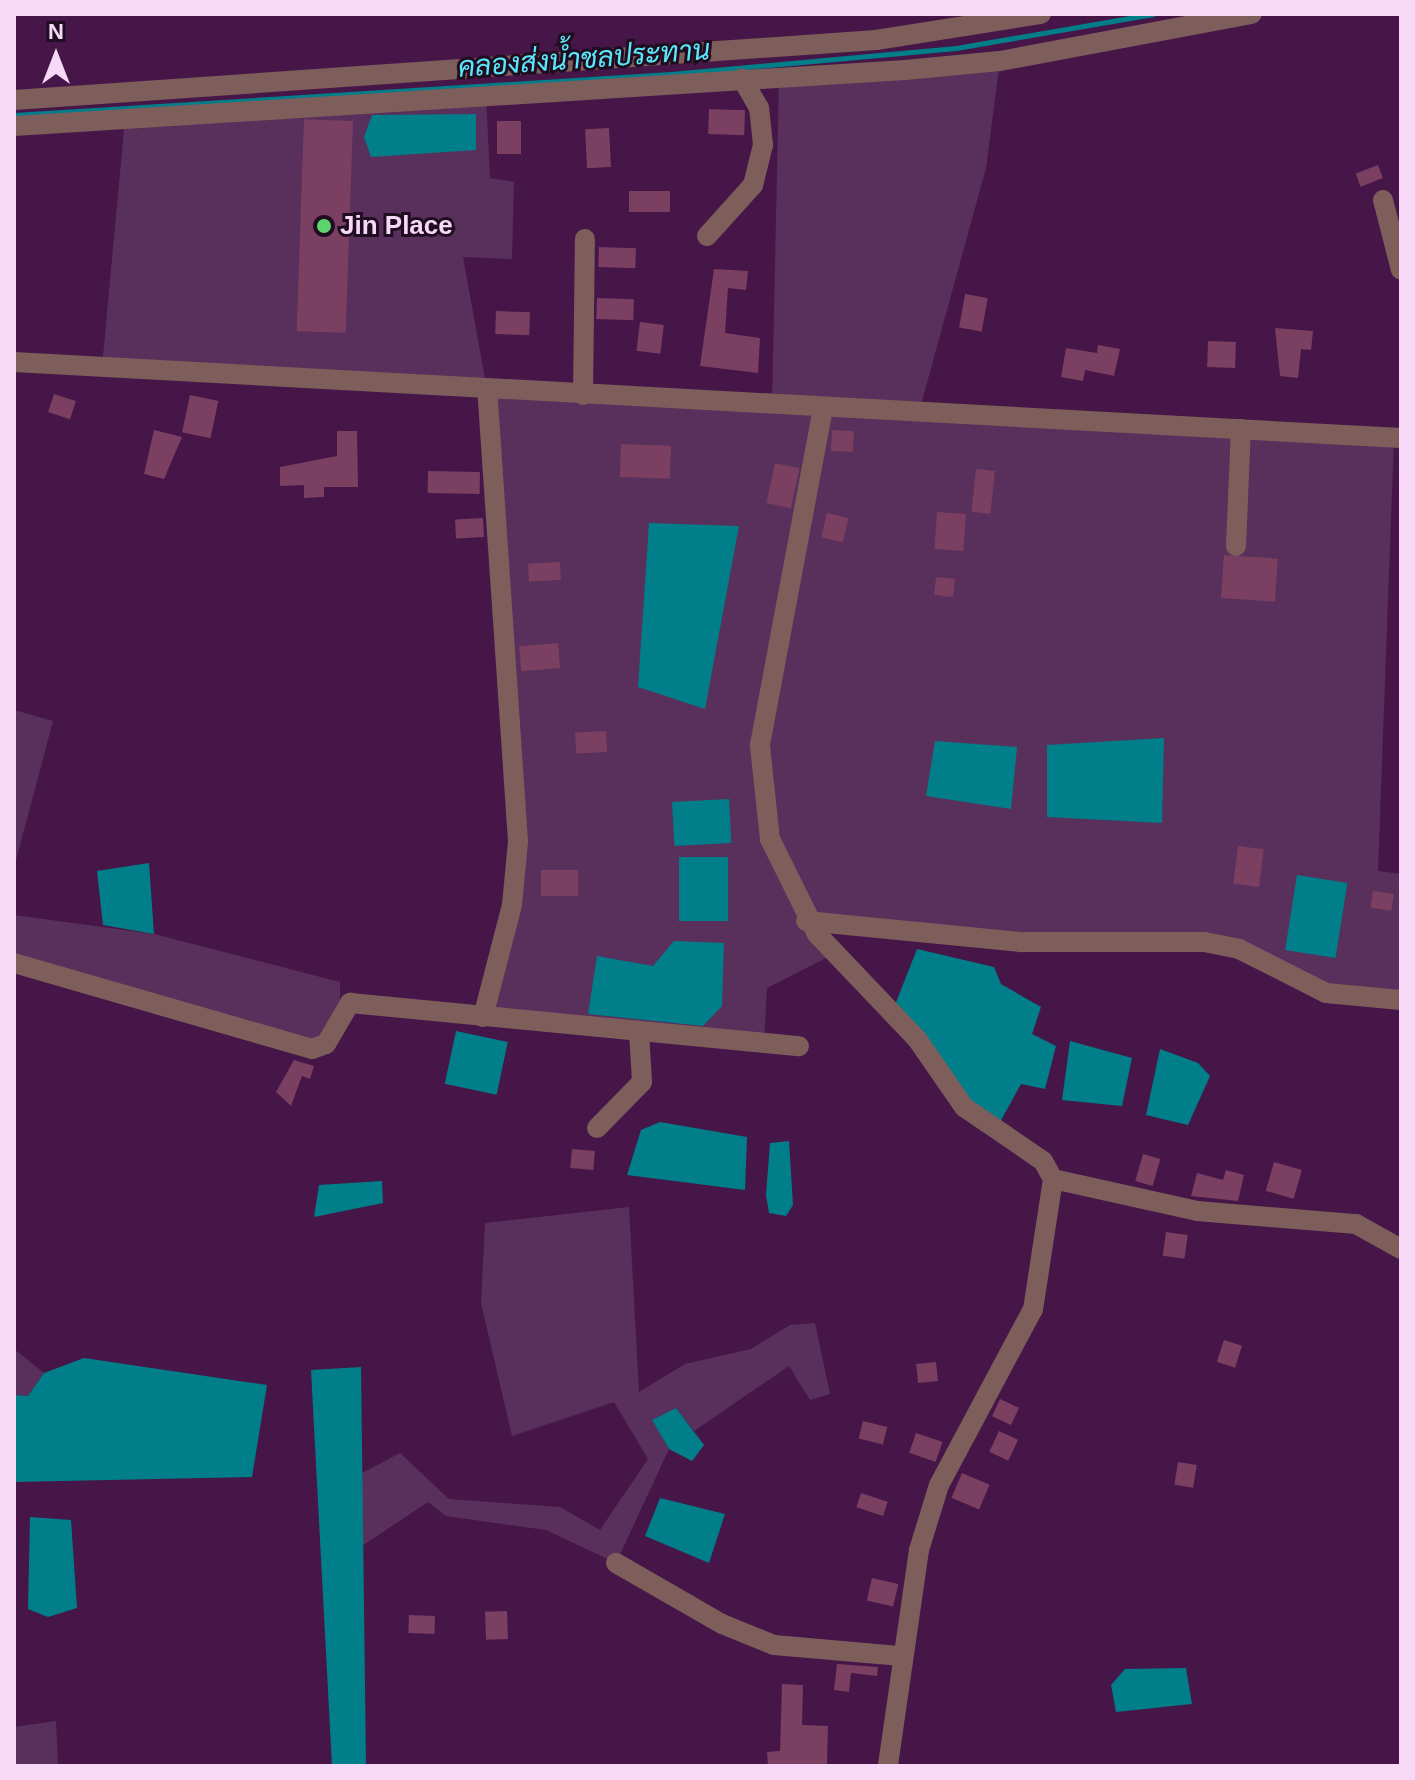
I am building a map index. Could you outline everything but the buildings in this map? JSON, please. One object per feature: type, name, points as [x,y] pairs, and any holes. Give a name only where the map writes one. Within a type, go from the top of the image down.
[{"type":"street","points":[[14,100],[876,40],[1041,14]]},
{"type":"street","points":[[14,126],[1000,61],[1252,14]]},
{"type":"street","points":[[707,236],[753,185],[763,145],[759,108],[742,79]]},
{"type":"street","points":[[1383,200],[1401,270]]},
{"type":"street","points":[[583,395],[585,239]]},
{"type":"street","points":[[14,362],[823,408],[1241,429],[1399,432]]},
{"type":"street","points":[[483,1017],[512,905],[518,841],[487,390]]},
{"type":"street","points":[[823,408],[760,746],[770,839],[806,921],[917,1039],[964,1107],[1043,1161],[1053,1179],[1033,1309],[939,1485],[899,1656],[888,1766]]},
{"type":"street","points":[[1236,546],[1241,429]]},
{"type":"street","points":[[806,921],[1022,942],[1204,942],[1239,949],[1326,993],[1401,1000]]},
{"type":"street","points":[[14,963],[312,1049],[326,1044],[350,1003],[799,1046]]},
{"type":"street","points":[[597,1128],[642,1082],[639,1031]]},
{"type":"street","points":[[1053,1179],[1197,1211],[1356,1224],[1401,1249]]},
{"type":"street","points":[[616,1563],[722,1624],[774,1645],[899,1656]]},
{"type":"shaded area","points":[[1000,61],[986,168],[919,412],[1394,438],[1378,871],[1401,874],[1401,1000],[1351,998],[1239,949],[808,922],[836,953],[767,988],[764,1042],[483,1017],[512,905],[487,390],[772,405],[779,77]]},
{"type":"shaded area","points":[[486,95],[490,178],[514,182],[512,259],[463,257],[487,390],[102,367],[125,119]]},
{"type":"shaded area","points":[[476,114],[476,150],[371,157],[364,137],[372,115]]},
{"type":"shaded area","points":[[649,523],[739,526],[705,709],[638,687]]},
{"type":"shaded area","points":[[14,710],[53,721],[14,868]]},
{"type":"shaded area","points":[[1164,738],[1162,823],[1047,817],[1047,745]]},
{"type":"shaded area","points":[[935,741],[1017,747],[1011,809],[926,796]]},
{"type":"shaded area","points":[[729,799],[731,843],[674,846],[672,802]]},
{"type":"shaded area","points":[[679,857],[728,857],[728,921],[679,921]]},
{"type":"shaded area","points":[[149,863],[154,934],[103,925],[97,871]]},
{"type":"shaded area","points":[[1297,875],[1347,883],[1335,958],[1285,950]]},
{"type":"shaded area","points":[[14,915],[154,934],[340,982],[340,1010],[326,1044],[14,963]]},
{"type":"shaded area","points":[[674,941],[724,943],[722,1006],[703,1026],[588,1014],[597,956],[653,966]]},
{"type":"shaded area","points":[[917,949],[994,967],[1001,984],[1041,1007],[1032,1034],[1056,1046],[1045,1089],[1021,1084],[994,1133],[893,1010]]},
{"type":"shaded area","points":[[456,1031],[508,1042],[497,1095],[445,1084]]},
{"type":"shaded area","points":[[1070,1041],[1132,1058],[1122,1106],[1062,1100]]},
{"type":"shaded area","points":[[1160,1049],[1198,1063],[1210,1076],[1188,1125],[1146,1115]]},
{"type":"shaded area","points":[[660,1122],[747,1137],[745,1190],[627,1175],[641,1130]]},
{"type":"shaded area","points":[[789,1141],[793,1205],[786,1216],[769,1213],[766,1195],[770,1143]]},
{"type":"shaded area","points":[[382,1181],[383,1203],[314,1217],[319,1185]]},
{"type":"shaded area","points":[[629,1207],[639,1392],[685,1364],[751,1349],[790,1325],[815,1323],[830,1394],[810,1400],[789,1366],[694,1431],[676,1408],[652,1420],[669,1449],[616,1563],[546,1530],[446,1516],[428,1502],[359,1548],[360,1474],[400,1453],[449,1499],[560,1507],[600,1530],[648,1459],[614,1402],[512,1436],[481,1303],[485,1223]]},
{"type":"shaded area","points":[[14,1349],[44,1373],[28,1396],[14,1395]]},
{"type":"shaded area","points":[[84,1358],[267,1385],[252,1477],[14,1482],[14,1395],[28,1396],[44,1373]]},
{"type":"shaded area","points":[[361,1367],[366,1766],[332,1766],[311,1370]]},
{"type":"shaded area","points":[[676,1408],[704,1445],[692,1461],[669,1449],[652,1420]]},
{"type":"shaded area","points":[[660,1498],[725,1514],[709,1563],[645,1536]]},
{"type":"shaded area","points":[[30,1517],[71,1520],[77,1608],[48,1617],[28,1609]]},
{"type":"shaded area","points":[[1186,1668],[1192,1704],[1116,1712],[1111,1685],[1125,1669]]},
{"type":"shaded area","points":[[56,1721],[58,1766],[14,1766],[14,1727]]},
{"type":"waterway","name":"คลองส่งน้ำชลประทาน","points":[[14,115],[671,74],[956,48],[1153,14]]},
{"type":"place","name":"Jin Place","points":[[324,226]]}]
